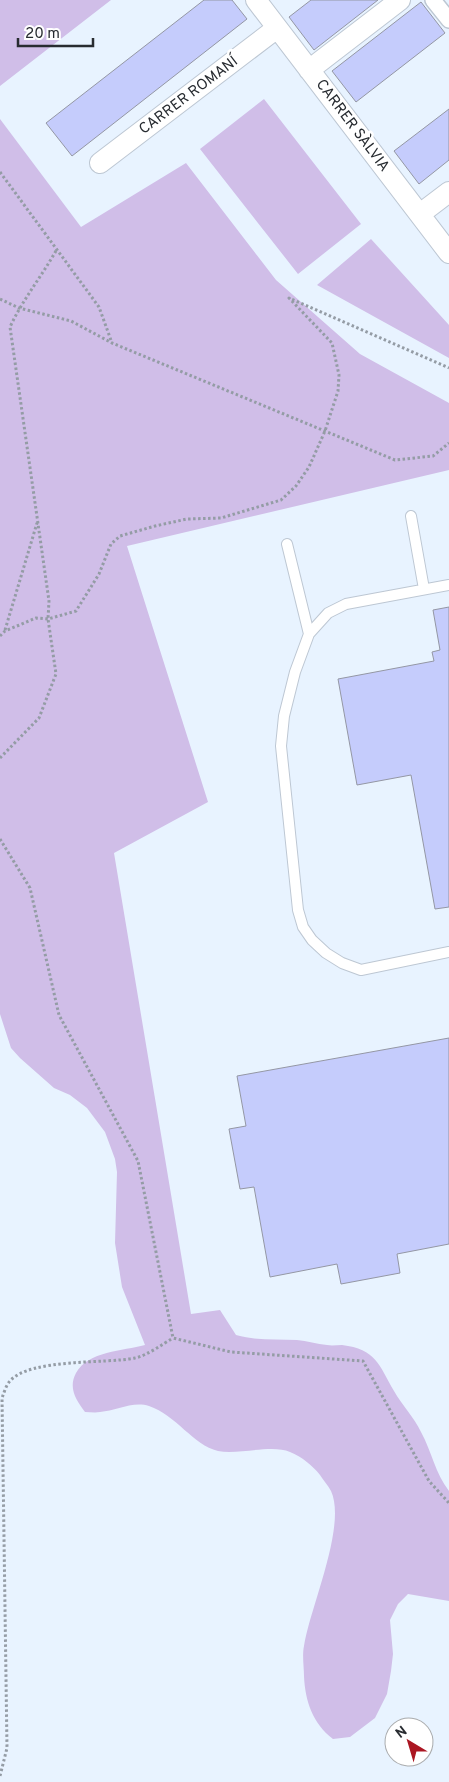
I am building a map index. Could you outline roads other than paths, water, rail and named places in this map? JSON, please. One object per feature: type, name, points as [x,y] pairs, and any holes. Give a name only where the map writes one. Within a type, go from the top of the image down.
[{"type":"street","name":"CARRER SÀLVIA","points":[[256,0],[449,252]]},
{"type":"street","points":[[309,70],[400,0]]},
{"type":"street","points":[[434,0],[449,20]]},
{"type":"street","name":"CARRER ROMANÍ","points":[[100,163],[277,28]]},
{"type":"street","points":[[420,214],[449,192]]},
{"type":"lane","points":[[411,516],[424,589]]},
{"type":"lane","points":[[287,544],[309,634]]},
{"type":"lane","points":[[449,584],[346,604],[328,613],[309,634],[293,681],[284,716],[281,746],[298,910],[302,927],[312,940],[326,953],[342,963],[361,970],[449,952]]}]
